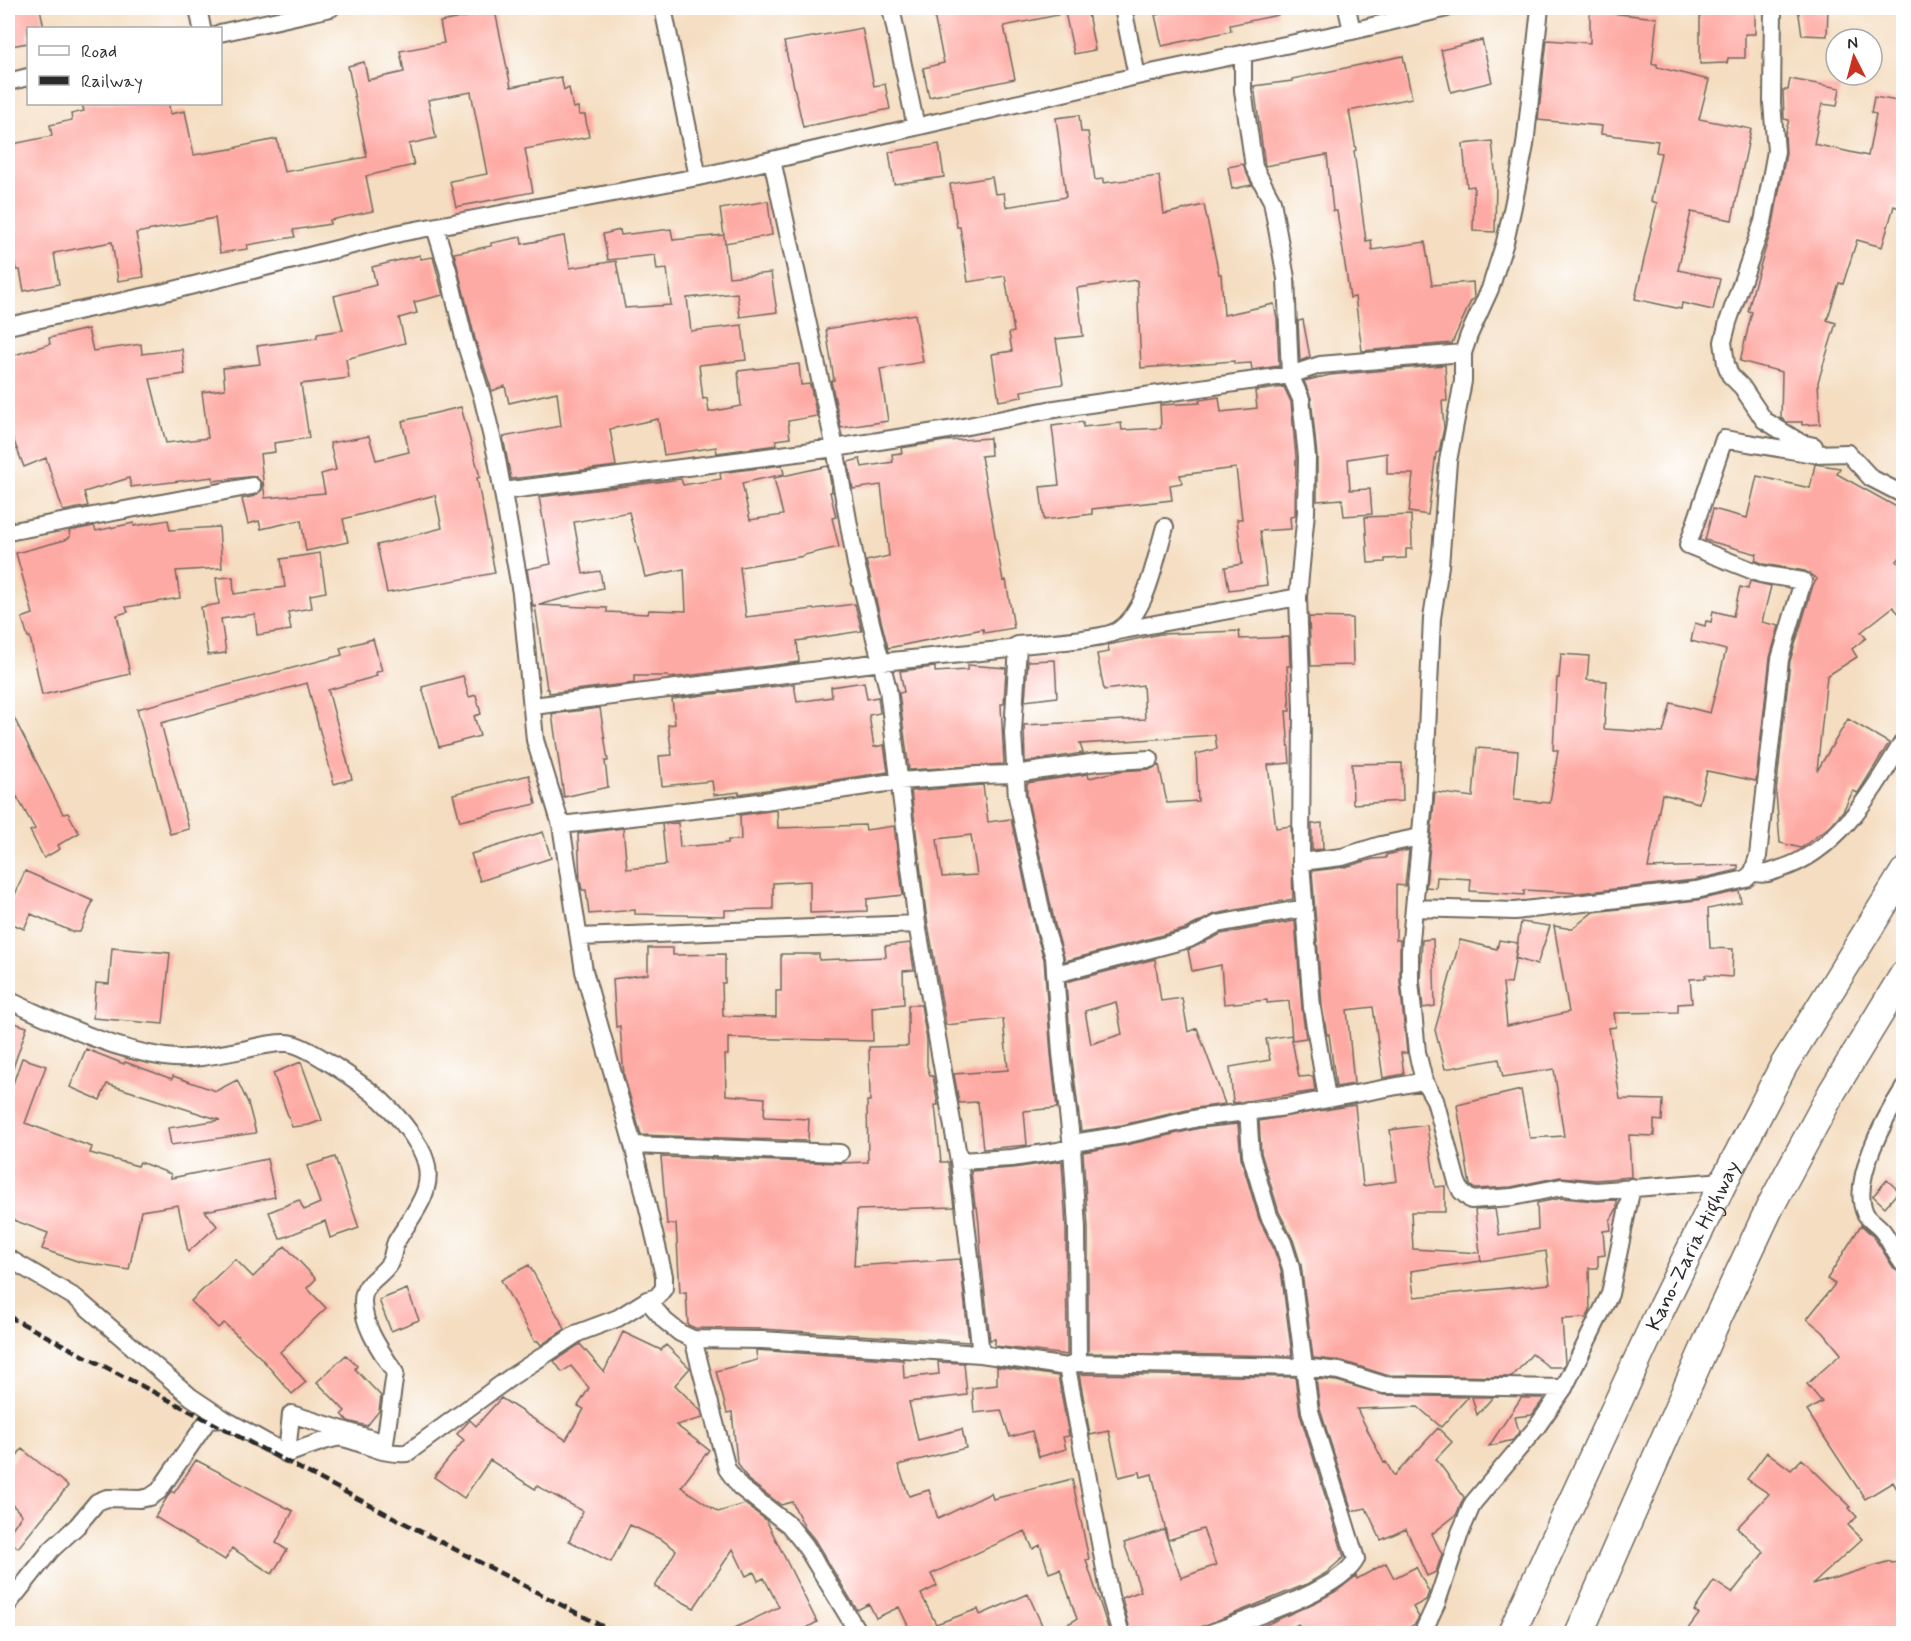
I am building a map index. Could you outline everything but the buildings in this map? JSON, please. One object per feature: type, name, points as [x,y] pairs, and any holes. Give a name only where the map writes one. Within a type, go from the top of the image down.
[{"type":"highway","name":"Kano-Zaria Highway","points":[[1511,1634],[1659,1312],[1724,1180],[1784,1065],[1904,872]]},
{"type":"highway","points":[[1579,1634],[1714,1326],[1770,1207],[1832,1092],[1902,981]]},
{"type":"street","points":[[198,8],[202,27]]},
{"type":"street","points":[[222,33],[331,8]]},
{"type":"street","points":[[663,8],[698,177]]},
{"type":"street","points":[[891,8],[916,128]]},
{"type":"street","points":[[1123,8],[1137,76]]},
{"type":"street","points":[[1347,8],[1352,31]]},
{"type":"street","points":[[8,326],[170,291],[400,233],[698,177],[1137,76],[1352,31],[1447,8]]},
{"type":"street","points":[[1540,8],[1525,146],[1513,206],[1490,289],[1463,353],[1463,381],[1448,461],[1440,566],[1432,618],[1424,800],[1410,951],[1410,981],[1417,1052],[1424,1080],[1435,1100],[1457,1182],[1464,1195],[1471,1200],[1512,1197],[1562,1187],[1596,1191],[1724,1180]]},
{"type":"street","points":[[1773,8],[1772,103],[1776,151],[1762,222],[1723,342],[1730,375],[1742,387],[1764,420],[1802,443],[1824,447],[1830,454]]},
{"type":"street","points":[[1243,54],[1243,90],[1254,167],[1272,201],[1286,278],[1290,375],[1301,399],[1307,457],[1306,512],[1298,597],[1302,709],[1301,862],[1312,1008],[1327,1098]]},
{"type":"street","points":[[8,82],[27,77]]},
{"type":"street","points":[[772,160],[835,448],[856,564],[888,689],[917,924],[959,1161],[981,1354]]},
{"type":"street","points":[[8,1258],[76,1298],[191,1397],[224,1419],[287,1454],[340,1437],[378,1451],[395,1454],[407,1453],[511,1377],[578,1333],[618,1318],[646,1300],[657,1297],[664,1288],[664,1276],[633,1145],[584,971],[561,825],[535,740],[521,593],[503,491],[482,396],[465,342],[435,227]]},
{"type":"street","points":[[503,491],[835,448],[948,430],[1048,410],[1290,375],[1320,365],[1463,353]]},
{"type":"street","points":[[1414,908],[1515,911],[1696,890],[1746,879],[1754,872],[1758,855],[1780,659],[1803,581],[1761,574],[1688,545],[1724,439],[1814,454],[1848,453],[1871,478],[1904,495]]},
{"type":"street","points":[[8,532],[252,486]]},
{"type":"street","points":[[1118,631],[1145,597],[1165,526]]},
{"type":"street","points":[[533,706],[882,662],[1010,649],[1018,645],[1083,639],[1298,597]]},
{"type":"street","points":[[1018,645],[1013,733],[1017,797],[1045,928],[1054,957],[1061,1053],[1072,1147],[1077,1238],[1073,1365],[1110,1596],[1121,1634]]},
{"type":"street","points":[[1754,872],[1767,873],[1805,861],[1826,845],[1877,784],[1904,741]]},
{"type":"street","points":[[561,825],[736,805],[900,781],[1015,774],[1097,762],[1150,759]]},
{"type":"street","points":[[1301,862],[1342,857],[1381,844],[1419,837]]},
{"type":"street","points":[[1056,974],[1189,939],[1217,924],[1305,908]]},
{"type":"street","points":[[579,937],[917,924]]},
{"type":"street","points":[[8,1000],[113,1045],[168,1058],[210,1056],[271,1044],[289,1043],[313,1053],[379,1098],[401,1120],[418,1144],[428,1162],[429,1178],[425,1195],[394,1245],[390,1263],[367,1284],[363,1302],[371,1334],[395,1372],[385,1443],[291,1414],[287,1454]]},
{"type":"street","points":[[959,1161],[1012,1158],[1058,1151],[1072,1147],[1078,1142],[1248,1110],[1286,1107],[1424,1080]]},
{"type":"street","points":[[1904,1088],[1891,1107],[1876,1140],[1862,1179],[1861,1197],[1866,1215],[1883,1231],[1904,1265]]},
{"type":"street","points":[[1216,1632],[1263,1614],[1326,1585],[1352,1567],[1356,1558],[1310,1411],[1291,1268],[1283,1243],[1269,1216],[1251,1155],[1248,1110]]},
{"type":"street","points":[[633,1145],[840,1152]]},
{"type":"street","points":[[1422,1634],[1437,1602],[1460,1533],[1473,1503],[1536,1428],[1564,1388],[1610,1294],[1632,1187]]},
{"type":"street","points":[[646,1300],[665,1321],[693,1340],[762,1340],[981,1354],[1073,1365],[1303,1367],[1340,1371],[1384,1385],[1564,1388]]},
{"type":"street","points":[[693,1340],[727,1469],[740,1487],[789,1525],[805,1545],[859,1634]]},
{"type":"street","points":[[8,1604],[51,1550],[77,1526],[97,1502],[108,1498],[150,1497],[168,1480],[208,1420],[224,1419]]},
{"type":"railway","points":[[8,1316],[617,1634]]}]
